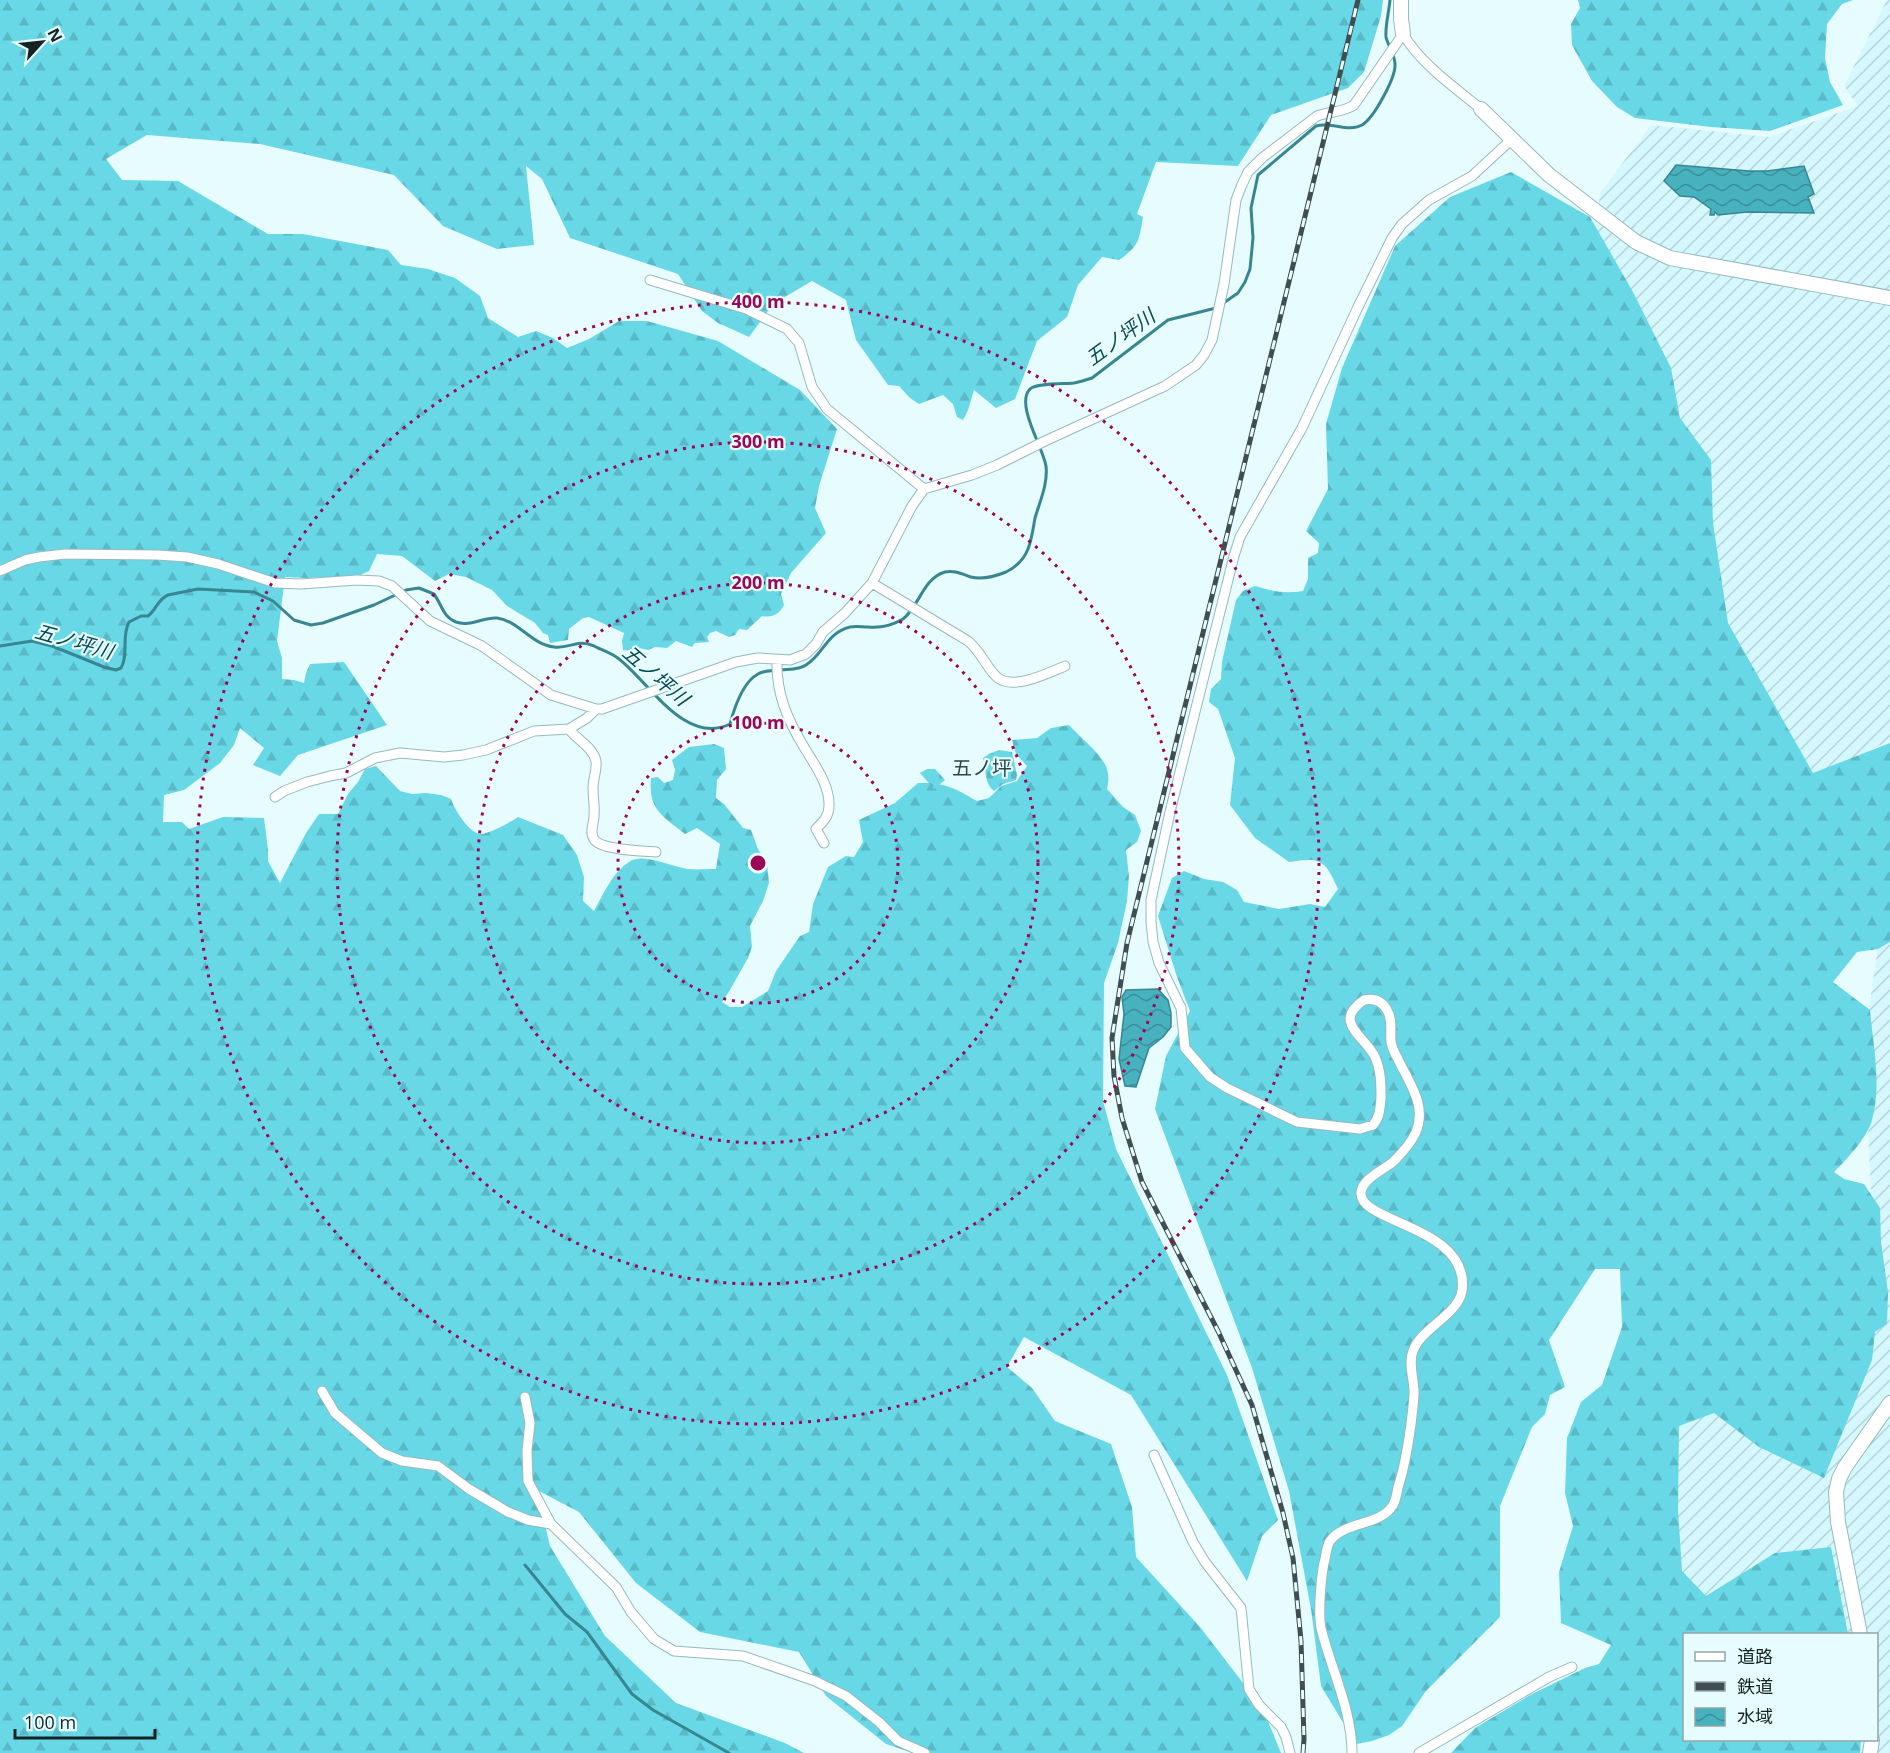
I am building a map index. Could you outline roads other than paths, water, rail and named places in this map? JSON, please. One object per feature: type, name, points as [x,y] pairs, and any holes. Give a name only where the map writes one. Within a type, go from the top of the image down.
[{"type":"street","points":[[0,571],[25,560],[65,554],[157,555],[187,557],[248,573],[275,583],[379,581],[393,586],[430,621],[482,646],[551,695],[596,709],[644,695],[736,662],[758,658],[790,660],[806,654],[823,632],[845,614],[872,583],[890,545],[924,489],[997,465],[1164,386],[1196,366],[1212,340],[1224,284],[1236,200],[1248,172],[1262,158],[1317,116],[1327,112],[1347,110],[1354,105],[1400,37],[1401,0]]},
{"type":"street","points":[[1400,37],[1550,174],[1636,242],[1670,258],[1890,298]]},
{"type":"street","points":[[1352,1753],[1348,1722],[1321,1626],[1324,1562],[1330,1542],[1342,1530],[1384,1514],[1393,1506],[1405,1467],[1413,1403],[1412,1354],[1420,1340],[1457,1303],[1462,1293],[1462,1275],[1453,1256],[1431,1237],[1366,1205],[1361,1196],[1361,1191],[1368,1181],[1393,1162],[1405,1149],[1415,1133],[1421,1116],[1418,1101],[1394,1052],[1390,1017],[1382,1003],[1376,1000],[1364,1000],[1353,1009],[1351,1017],[1351,1025],[1356,1035],[1374,1054],[1382,1081],[1377,1120],[1368,1128],[1360,1129],[1297,1122],[1227,1088],[1210,1077],[1185,1048],[1181,1008],[1159,963],[1153,942],[1152,900],[1170,812],[1232,561],[1240,537],[1307,419],[1392,238],[1402,224],[1429,200],[1472,176],[1512,139]]},
{"type":"street","points":[[650,280],[746,309],[787,329],[799,343],[812,387],[826,409],[924,489]]},
{"type":"street","points":[[872,583],[968,641],[977,648],[999,678],[1010,682],[1026,681],[1065,666]]},
{"type":"street","points":[[777,660],[776,679],[781,698],[802,745],[818,770],[828,795],[827,817],[816,829],[824,843]]},
{"type":"street","points":[[275,797],[307,782],[346,774],[356,766],[375,758],[400,753],[444,757],[463,755],[486,750],[534,731],[569,729],[596,709]]},
{"type":"street","points":[[569,729],[593,753],[596,761],[593,788],[595,813],[593,838],[597,842],[613,847],[656,852]]},
{"type":"street","points":[[322,1391],[335,1413],[382,1453],[402,1461],[438,1466],[469,1489],[508,1512],[528,1520],[551,1524]]},
{"type":"street","points":[[525,1397],[530,1423],[527,1450],[528,1481],[551,1524],[616,1587],[631,1612],[654,1639],[674,1651],[743,1656],[815,1681],[846,1696],[879,1722],[898,1741],[925,1753]]},
{"type":"street","points":[[1860,1633],[1838,1522],[1836,1492],[1845,1467],[1890,1403]]},
{"type":"street","points":[[1154,1455],[1193,1542],[1205,1562],[1241,1608],[1249,1689],[1259,1705],[1281,1727],[1287,1737],[1290,1753]]},
{"type":"street","points":[[1419,1753],[1549,1677],[1572,1667]]},
{"type":"water","points":[[1676,165],[1749,171],[1804,166],[1814,194],[1808,197],[1814,213],[1747,212],[1718,215],[1715,212],[1714,215],[1710,215],[1711,209],[1694,197],[1680,196],[1664,181]]},
{"type":"water","points":[[1158,989],[1168,1000],[1171,1027],[1149,1048],[1136,1087],[1125,1086],[1119,1059],[1124,1014],[1122,997],[1126,990]]},
{"type":"waterway","name":"五ノ坪川","points":[[1222,304],[1238,293],[1250,269],[1253,238],[1251,208],[1258,175],[1316,126],[1351,128],[1362,125],[1383,97],[1392,78],[1395,64],[1386,37],[1390,0]]},
{"type":"waterway","name":"五ノ坪川","points":[[0,646],[32,641],[52,646],[116,670],[121,668],[123,663],[125,634],[129,622],[141,616],[148,616],[168,595],[198,589],[254,592],[273,601],[294,620],[311,625],[374,605],[406,590],[419,588],[434,594],[445,614],[456,622],[466,623],[497,618],[505,620],[546,645],[560,647],[585,643],[606,651],[631,669],[655,695],[683,719],[698,726],[714,728],[730,724],[744,689],[758,674],[803,667],[842,630],[852,627],[882,626],[903,619],[931,580],[945,572],[984,578],[1006,572],[1016,565],[1024,556],[1029,545],[1046,479],[1044,458],[1031,426],[1026,405],[1026,396],[1030,389],[1092,378],[1168,320],[1216,308]]},
{"type":"waterway","points":[[525,1565],[565,1614],[587,1632],[632,1694],[653,1710],[729,1753]]},
{"type":"railway","points":[[1303,1753],[1301,1641],[1293,1558],[1283,1513],[1252,1405],[1218,1331],[1142,1182],[1122,1118],[1114,1076],[1112,1038],[1127,943],[1358,0]]},
{"type":"district","name":"五ノ坪","points":[[982,767]]}]
